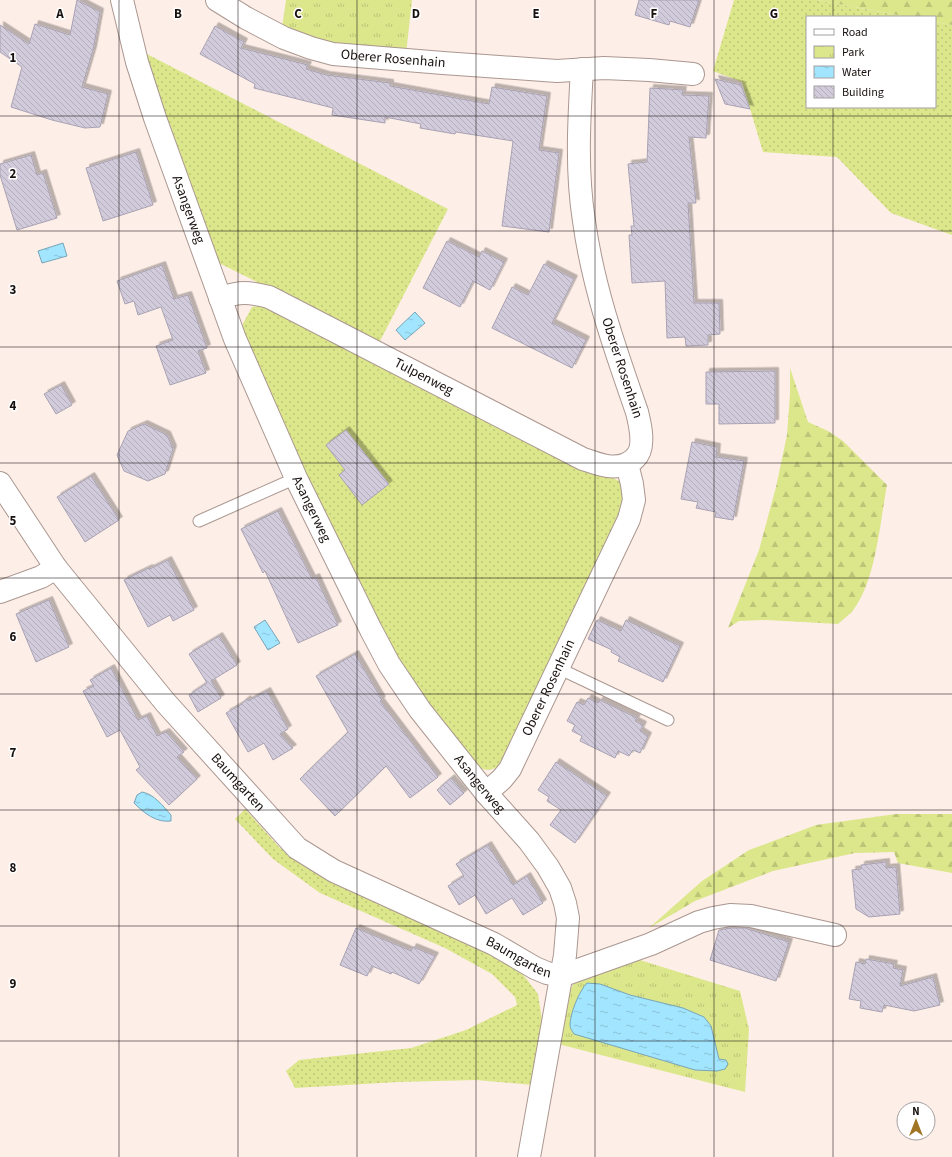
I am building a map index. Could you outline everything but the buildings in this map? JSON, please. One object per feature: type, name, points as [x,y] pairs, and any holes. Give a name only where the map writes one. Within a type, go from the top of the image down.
[{"type":"street","name":"Asangerweg","points":[[122,0],[137,62],[154,118],[235,340],[296,478],[370,630],[389,664],[420,710],[486,793],[529,841],[548,867],[560,888],[568,918],[565,955],[561,976]]},
{"type":"street","name":"Oberer Rosenhain","points":[[217,0],[246,18],[284,38],[333,54],[557,71],[604,68],[693,74]]},
{"type":"street","name":"Oberer Rosenhain","points":[[486,793],[502,779],[510,769],[629,519],[634,500],[627,464],[636,458],[640,448],[641,429],[637,412],[617,356],[601,304],[584,221],[579,150],[582,69]]},
{"type":"street","name":"Tulpenweg","points":[[220,298],[233,294],[249,292],[269,297],[582,459],[616,468],[627,464]]},
{"type":"street","name":"Baumgarten","points":[[0,483],[56,568],[165,702],[297,848],[334,871],[494,944],[535,968],[547,973],[561,976],[651,944],[699,922],[730,915],[751,916],[835,935]]},
{"type":"street","points":[[0,592],[41,577],[56,568]]},
{"type":"street","name":"Baumgarten","points":[[529,1157],[561,976]]},
{"type":"lane","points":[[199,521],[296,478]]},
{"type":"lane","points":[[558,668],[668,720]]},
{"type":"green space","points":[[286,0],[412,0],[406,54],[353,49],[282,28]]},
{"type":"green space","points":[[734,0],[817,0],[903,16],[806,16],[806,108],[936,108],[936,22],[952,25],[952,235],[891,213],[837,157],[763,152],[742,82],[713,71]]},
{"type":"green space","points":[[817,0],[952,0],[952,25],[936,22],[936,16],[903,16]]},
{"type":"green space","points":[[143,52],[448,209],[379,343],[219,263]]},
{"type":"green space","points":[[267,305],[619,481],[623,491],[625,505],[500,765],[490,770],[481,769],[474,765],[409,678],[340,548],[240,329],[252,307]]},
{"type":"green space","points":[[790,368],[808,422],[828,431],[843,441],[887,485],[876,550],[861,597],[852,611],[838,624],[766,620],[739,621],[728,628],[759,550],[776,487],[787,435]]},
{"type":"green space","points":[[245,809],[279,847],[308,869],[355,892],[435,926],[518,968],[538,994],[542,1020],[533,1085],[476,1080],[398,1082],[295,1088],[286,1071],[299,1060],[411,1048],[466,1030],[517,1005],[515,997],[492,974],[445,948],[320,893],[273,859],[235,819]]},
{"type":"green space","points":[[896,814],[952,814],[952,873],[898,863],[894,852],[855,853],[773,871],[695,901],[649,928],[702,881],[749,850],[816,825]]},
{"type":"green space","points":[[630,957],[740,991],[749,1029],[745,1092],[558,1044],[569,992],[575,981]]},
{"type":"water","points":[[63,243],[67,256],[42,263],[38,251]]},
{"type":"water","points":[[415,312],[425,323],[405,340],[396,330]]},
{"type":"water","points":[[265,620],[280,643],[268,650],[254,627]]},
{"type":"water","points":[[142,792],[150,795],[161,804],[171,815],[171,821],[155,819],[146,814],[134,803],[137,795]]},
{"type":"water","points":[[587,983],[600,984],[630,995],[683,1008],[704,1017],[711,1026],[719,1059],[726,1060],[728,1064],[725,1069],[717,1071],[695,1070],[574,1034],[571,1030],[570,1020],[578,997]]}]
